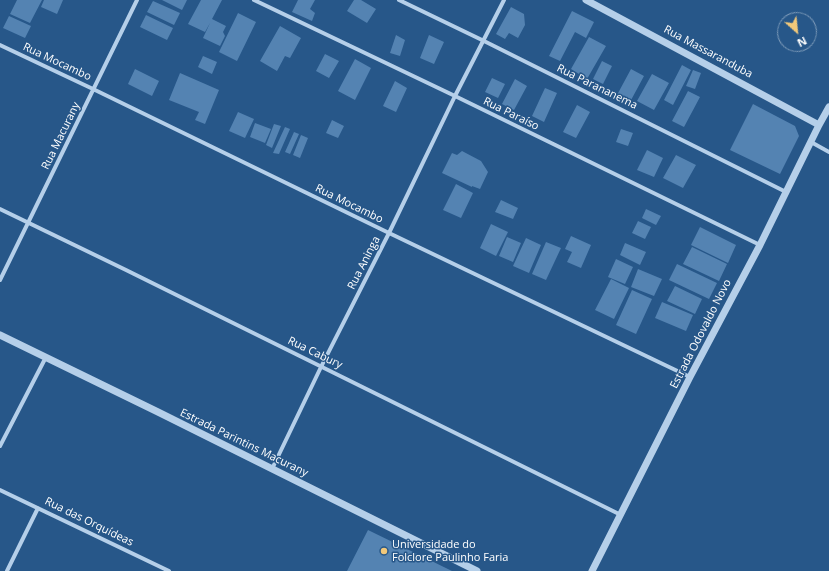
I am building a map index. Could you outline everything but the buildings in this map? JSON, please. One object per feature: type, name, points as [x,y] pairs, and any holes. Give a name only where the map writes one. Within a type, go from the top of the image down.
[{"type":"street","name":"Rua Macurany","points":[[0,280],[137,0]]},
{"type":"street","name":"Rua Paraíso","points":[[254,0],[760,245]]},
{"type":"street","name":"Rua Parananema","points":[[399,0],[786,192]]},
{"type":"street","name":"Rua Aninga","points":[[272,469],[321,367],[389,233],[454,96],[504,0]]},
{"type":"street","name":"Rua Massaranduba","points":[[586,0],[819,125]]},
{"type":"street","name":"Rua Mocambo","points":[[0,45],[690,378]]},
{"type":"street","name":"Estrada Odovaldo Novo","points":[[592,571],[690,378],[760,245],[829,107]]},
{"type":"street","points":[[811,142],[829,152]]},
{"type":"street","name":"Rua Cabury","points":[[0,209],[133,273],[621,515]]},
{"type":"street","name":"Estrada Parintins Macurany","points":[[0,335],[477,571]]},
{"type":"street","points":[[0,446],[46,357]]},
{"type":"street","name":"Rua das Orquídeas","points":[[0,490],[169,571]]},
{"type":"street","points":[[7,571],[38,508]]},
{"type":"place","name":"Universidade do Folclore Paulinho Faria","points":[[384,551]]}]
